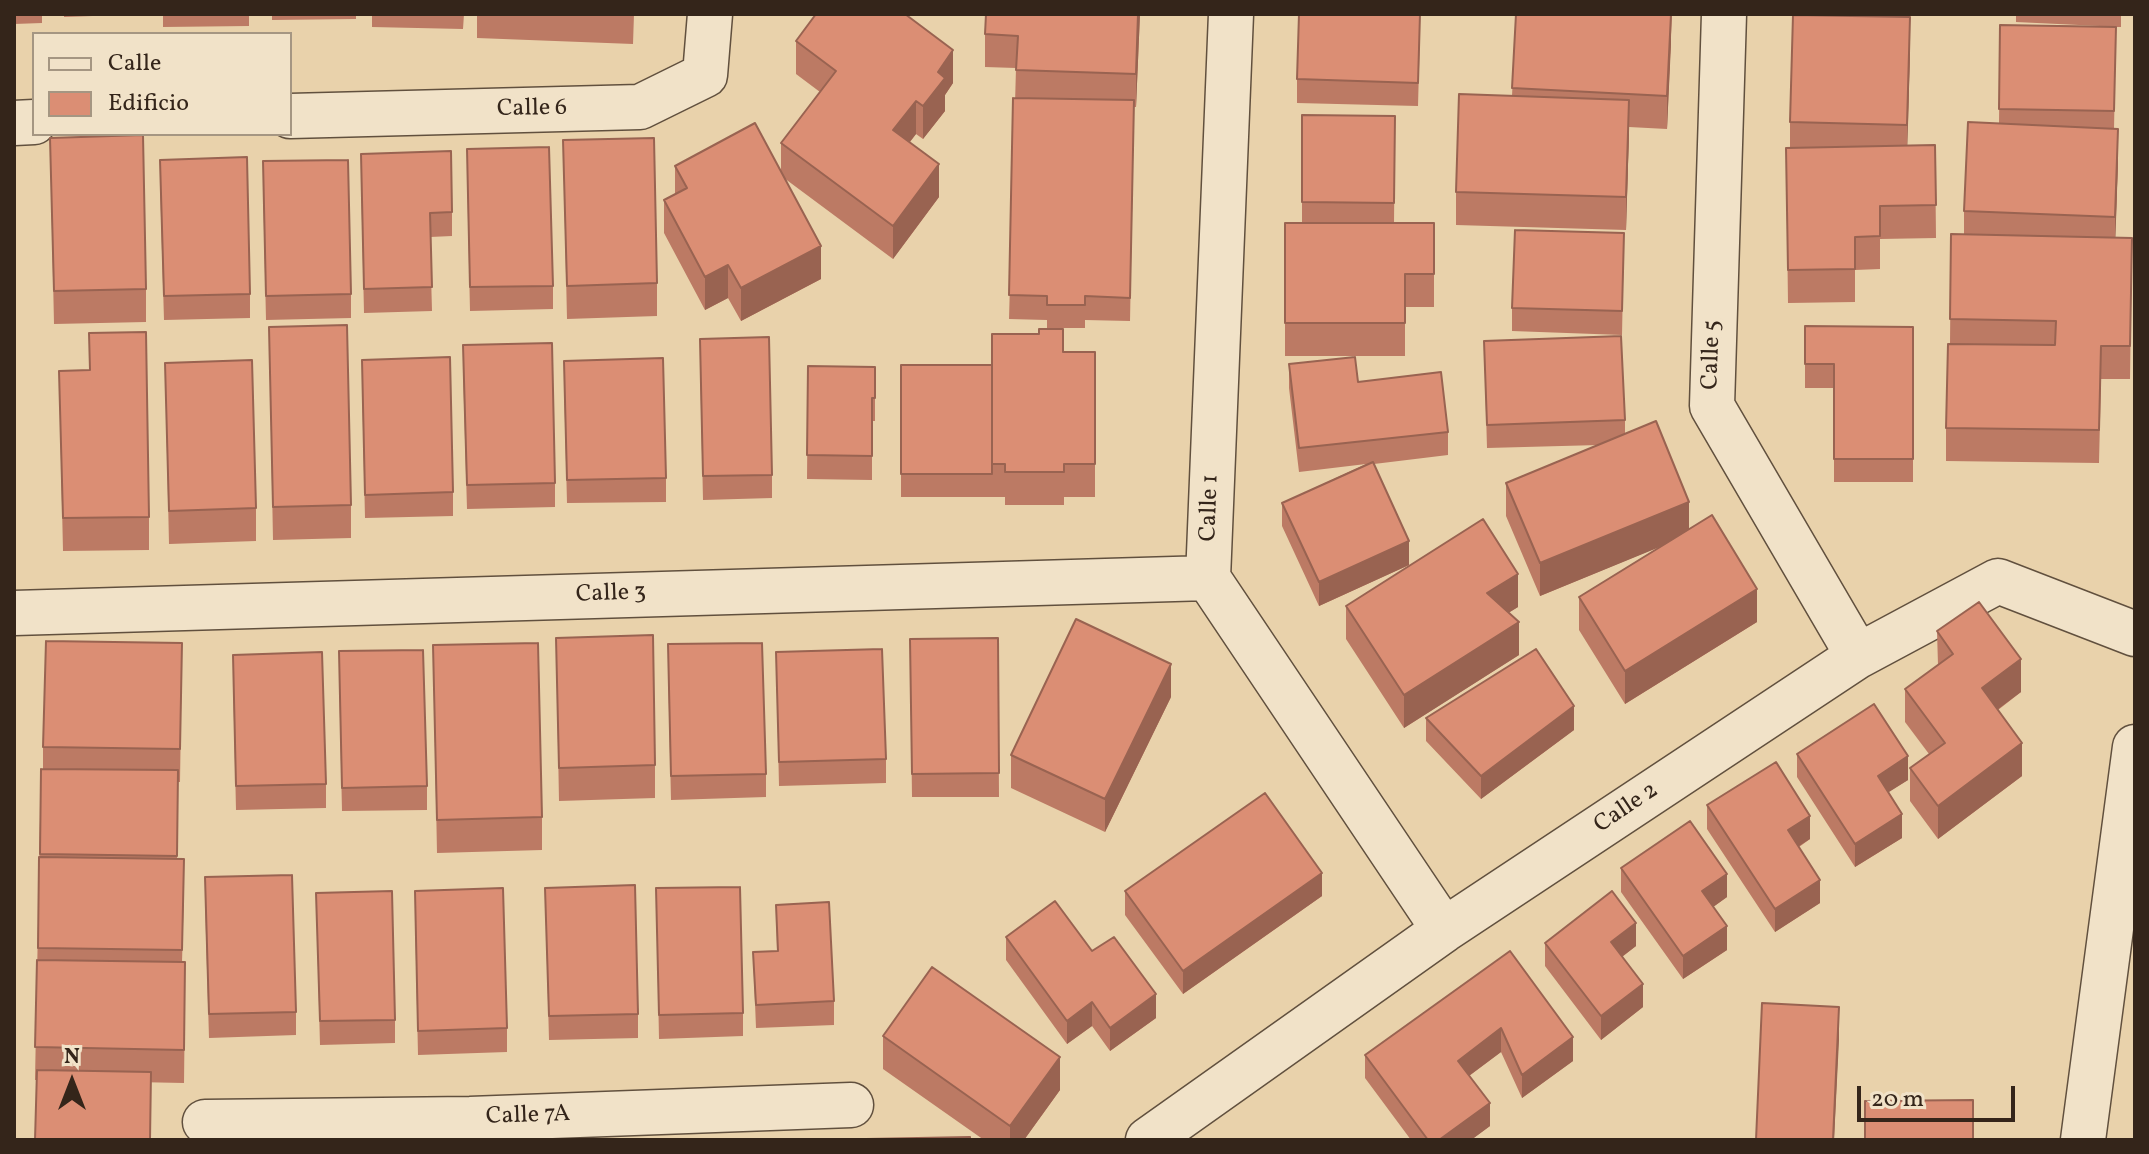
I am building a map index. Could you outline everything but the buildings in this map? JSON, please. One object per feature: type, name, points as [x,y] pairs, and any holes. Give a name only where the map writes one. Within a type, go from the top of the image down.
[{"type":"street","name":"Calle 6","points":[[292,116],[640,107],[705,75],[710,14]]},
{"type":"street","name":"Calle 1","points":[[1208,578],[1231,14]]},
{"type":"street","name":"Calle 5","points":[[1724,14],[1712,406],[1858,656]]},
{"type":"street","name":"Calle 3","points":[[14,613],[1208,578]]},
{"type":"street","points":[[1208,578],[1444,930]]},
{"type":"street","name":"Calle 2","points":[[1148,1140],[1444,930],[1858,656],[1998,581],[2135,634]]},
{"type":"street","points":[[2083,1140],[2135,747]]},
{"type":"street","name":"Calle 7A","points":[[205,1122],[470,1129],[851,1105]]}]
